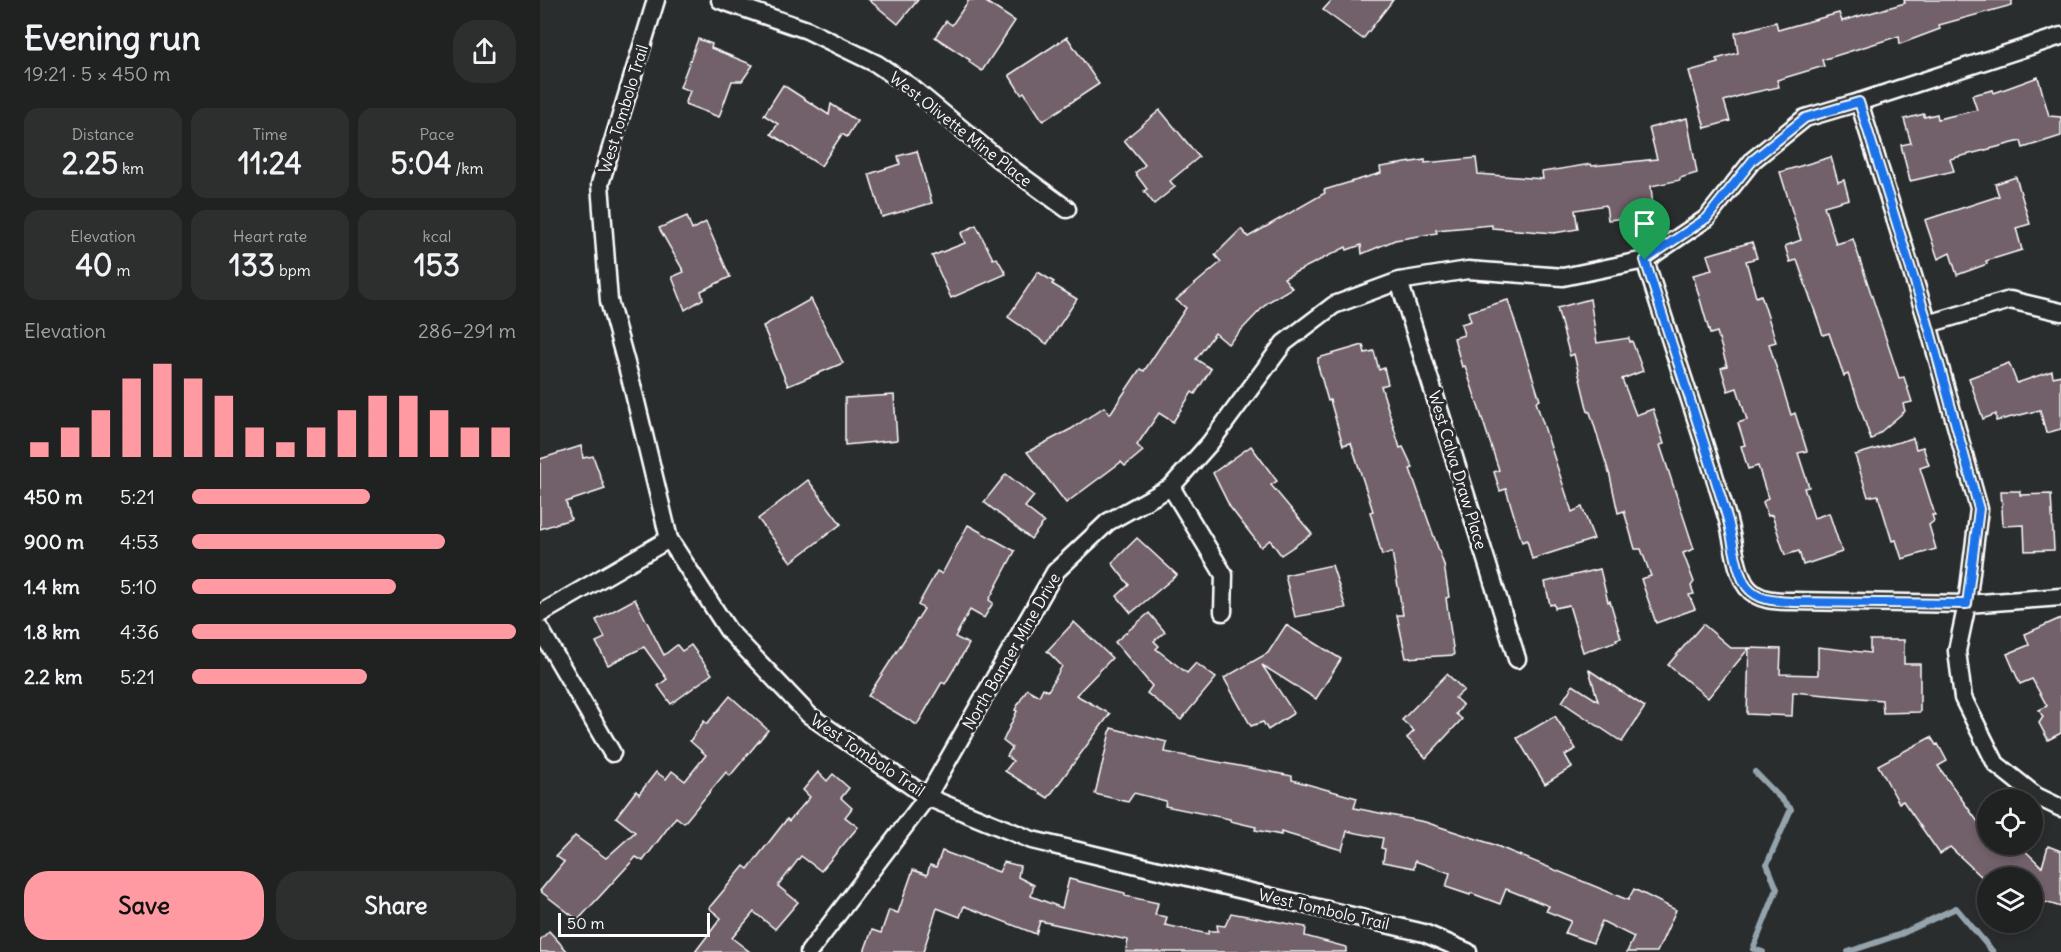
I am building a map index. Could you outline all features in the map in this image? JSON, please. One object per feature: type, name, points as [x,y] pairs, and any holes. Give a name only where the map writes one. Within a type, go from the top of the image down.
[{"type":"street","name":"West Tombolo Trail","points":[[656,0],[600,184],[609,301],[669,539],[728,630],[809,716],[927,797],[1032,840],[1424,933],[1468,952]]},
{"type":"street","name":"West Olivette Mine Place","points":[[720,0],[807,30],[877,64],[911,87],[997,158],[1066,209]]},
{"type":"street","name":"North Banner Mine Drive","points":[[809,952],[927,797],[1055,572],[1108,522],[1171,487],[1210,443],[1284,343],[1334,305],[1399,281],[1468,270],[1563,277],[1645,260],[1707,218],[1753,160],[1805,118],[2061,36]]},
{"type":"street","points":[[1859,102],[1928,324],[1979,509],[1967,604],[1957,651],[1963,698],[1996,764],[2036,796],[2061,808]]},
{"type":"street","points":[[1645,260],[1728,520],[1745,584],[1758,597],[1793,602],[1967,604],[2061,597]]},
{"type":"street","name":"West Calva Draw Place","points":[[1399,281],[1517,659]]},
{"type":"street","points":[[1928,324],[2010,300],[2061,312]]},
{"type":"street","points":[[1171,487],[1224,575],[1222,612]]},
{"type":"street","points":[[540,614],[669,539]]},
{"type":"street","points":[[540,629],[612,753]]},
{"type":"building","points":[[869,0],[918,0],[898,24]]},
{"type":"building","points":[[969,0],[983,0],[1015,21],[982,71],[969,62],[970,60],[935,37],[946,21],[952,25]]},
{"type":"building","points":[[1332,0],[1393,0],[1363,39],[1323,10]]},
{"type":"building","points":[[1904,0],[2012,0],[2012,5],[1939,25],[1940,29],[1900,44],[1899,36],[1822,60],[1824,66],[1777,80],[1779,87],[1724,101],[1730,121],[1705,128],[1689,71],[1718,63],[1716,59],[1738,53],[1735,33],[1776,22],[1778,30],[1839,13],[1842,21],[1905,3]]},
{"type":"building","points":[[1067,37],[1099,84],[1043,121],[1024,92],[1021,94],[1009,75]]},
{"type":"building","points":[[698,39],[712,44],[711,48],[753,65],[742,81],[732,81],[719,117],[685,104],[690,91],[680,87]]},
{"type":"building","points":[[2038,77],[2049,116],[2061,117],[2061,136],[2023,148],[2021,141],[1950,159],[1954,171],[1910,181],[1901,145],[1911,143],[1904,119],[1924,114],[1924,117],[1937,114],[1938,119],[1977,110],[1972,95],[1993,90],[1994,93]]},
{"type":"building","points":[[783,85],[829,115],[831,104],[857,121],[847,137],[842,134],[821,166],[771,134],[778,124],[764,115]]},
{"type":"building","points":[[1160,110],[1199,157],[1170,181],[1175,187],[1154,204],[1144,191],[1147,189],[1135,173],[1145,165],[1124,140]]},
{"type":"building","points":[[1687,118],[1697,173],[1680,178],[1680,180],[1651,186],[1653,208],[1625,211],[1626,218],[1608,220],[1606,205],[1575,210],[1578,229],[1554,233],[1492,228],[1492,225],[1436,230],[1437,233],[1395,240],[1362,254],[1361,245],[1347,250],[1346,247],[1284,278],[1292,288],[1268,302],[1228,344],[1215,333],[1196,359],[1211,369],[1195,394],[1192,392],[1173,422],[1159,413],[1137,445],[1143,451],[1125,466],[1121,462],[1066,503],[1027,452],[1071,429],[1104,407],[1110,414],[1140,369],[1144,371],[1186,308],[1176,300],[1221,262],[1215,255],[1241,229],[1248,237],[1325,193],[1324,190],[1381,173],[1380,167],[1425,160],[1425,163],[1476,158],[1478,174],[1543,179],[1542,172],[1591,164],[1592,166],[1657,159],[1649,128]]},
{"type":"building","points":[[917,151],[932,203],[882,217],[869,174],[900,164],[898,156]]},
{"type":"building","points":[[1831,157],[1838,182],[1844,180],[1849,199],[1824,206],[1836,244],[1853,239],[1899,378],[1904,377],[1912,402],[1903,404],[1905,411],[1871,440],[1848,374],[1844,376],[1829,333],[1823,335],[1797,260],[1790,262],[1785,246],[1801,240],[1780,172]]},
{"type":"building","points":[[2016,177],[2030,224],[2016,228],[2022,250],[1986,261],[1987,264],[1957,275],[1950,253],[1938,259],[1925,220],[1999,196],[1995,184]]},
{"type":"building","points":[[687,216],[692,230],[706,222],[730,277],[701,291],[703,299],[685,310],[672,277],[684,272],[659,228]]},
{"type":"building","points":[[976,225],[993,259],[997,258],[1006,274],[951,298],[932,256],[965,243],[961,233]]},
{"type":"building","points":[[1752,242],[1757,258],[1746,261],[1756,297],[1761,295],[1776,342],[1769,344],[1791,415],[1795,413],[1807,451],[1798,453],[1809,487],[1804,488],[1814,518],[1829,513],[1842,552],[1803,565],[1799,551],[1785,555],[1772,515],[1768,516],[1763,502],[1768,498],[1758,466],[1748,469],[1741,446],[1745,445],[1738,423],[1747,420],[1737,388],[1728,391],[1721,368],[1727,366],[1717,332],[1710,334],[1693,275],[1712,270],[1707,255]]},
{"type":"building","points":[[1038,272],[1054,282],[1052,284],[1077,299],[1047,344],[1008,317]]},
{"type":"building","points":[[811,299],[843,363],[788,386],[763,326]]},
{"type":"building","points":[[1590,299],[1597,343],[1629,338],[1630,342],[1632,341],[1643,371],[1622,379],[1636,415],[1653,409],[1664,444],[1660,445],[1694,549],[1683,553],[1694,582],[1691,586],[1694,594],[1689,595],[1695,609],[1656,623],[1641,579],[1651,576],[1641,549],[1635,549],[1624,511],[1618,513],[1610,476],[1590,412],[1588,412],[1574,354],[1570,356],[1557,308]]},
{"type":"building","points":[[1508,300],[1540,400],[1536,402],[1572,512],[1582,507],[1594,539],[1532,559],[1527,540],[1522,542],[1506,489],[1500,491],[1494,472],[1499,470],[1454,338],[1464,335],[1461,324],[1471,321],[1468,312]]},
{"type":"building","points":[[1363,345],[1365,353],[1374,351],[1379,370],[1384,368],[1388,384],[1381,386],[1400,448],[1403,447],[1413,468],[1410,469],[1444,565],[1454,655],[1406,658],[1397,615],[1403,615],[1392,552],[1382,555],[1370,512],[1373,511],[1351,443],[1343,445],[1330,400],[1328,401],[1318,366],[1318,358]]},
{"type":"building","points":[[2009,363],[2017,383],[2052,371],[2053,377],[2061,375],[2061,429],[2046,433],[2040,410],[1996,421],[1996,414],[1983,419],[1969,378]]},
{"type":"building","points":[[894,395],[897,440],[845,445],[845,398]]},
{"type":"building","points":[[1913,438],[1916,449],[1923,447],[1929,465],[1920,468],[1935,515],[1932,515],[1934,521],[1929,525],[1936,549],[1902,559],[1896,540],[1892,541],[1878,495],[1868,497],[1855,455]]},
{"type":"building","points":[[581,446],[583,458],[593,456],[605,489],[566,502],[571,519],[540,529],[540,459]]},
{"type":"building","points":[[1251,446],[1277,481],[1271,485],[1312,534],[1281,555],[1270,540],[1261,547],[1230,507],[1213,473]]},
{"type":"building","points":[[1006,474],[1034,496],[1025,507],[1044,522],[1031,539],[984,502]]},
{"type":"building","points":[[808,480],[841,524],[791,562],[758,519]]},
{"type":"building","points":[[2001,491],[2020,491],[2020,495],[2051,494],[2054,550],[2025,551],[2024,525],[2003,526]]},
{"type":"building","points":[[968,525],[1015,551],[989,600],[993,603],[984,618],[970,610],[955,637],[969,644],[945,684],[942,682],[917,725],[868,696],[924,609],[918,605],[937,571],[942,574]]},
{"type":"building","points":[[1137,538],[1177,575],[1131,613],[1117,596],[1129,585],[1112,563]]},
{"type":"building","points":[[1332,565],[1346,608],[1295,617],[1285,575]]},
{"type":"building","points":[[1600,569],[1608,602],[1610,601],[1621,638],[1583,652],[1569,605],[1555,608],[1554,604],[1550,605],[1545,582]]},
{"type":"building","points":[[635,599],[664,655],[677,645],[682,651],[691,645],[712,674],[671,704],[658,686],[667,679],[644,647],[608,665],[596,642],[605,638],[596,620]]},
{"type":"building","points":[[1149,613],[1165,632],[1154,641],[1159,646],[1156,649],[1187,673],[1196,663],[1216,678],[1181,720],[1147,693],[1152,686],[1115,642]]},
{"type":"building","points":[[2061,618],[2061,733],[2048,740],[2039,723],[2043,717],[2039,710],[2047,706],[2032,679],[2020,684],[2007,654],[2029,645],[2025,634]]},
{"type":"building","points":[[1074,622],[1112,658],[1076,695],[1110,714],[1048,798],[1005,771],[1013,761],[1007,756],[1012,748],[1003,741],[1017,711],[1015,710],[1027,689],[1039,696],[1043,688],[1048,691],[1062,666],[1047,651]]},
{"type":"building","points":[[1703,624],[1731,648],[1749,648],[1708,698],[1668,665]]},
{"type":"building","points":[[1286,625],[1341,659],[1316,699],[1262,665],[1294,713],[1268,730],[1263,722],[1251,726],[1224,678],[1268,653]]},
{"type":"building","points":[[1870,640],[1904,640],[1904,664],[1920,664],[1920,712],[1883,713],[1882,700],[1793,692],[1792,716],[1747,714],[1749,648],[1781,649],[1780,674],[1818,675],[1818,647],[1870,653]]},
{"type":"building","points":[[1589,670],[1645,707],[1622,742],[1562,702],[1573,685],[1598,701]]},
{"type":"building","points":[[1447,674],[1464,690],[1455,698],[1463,705],[1456,714],[1462,719],[1426,758],[1407,738],[1414,731],[1402,720]]},
{"type":"building","points":[[730,696],[768,730],[730,776],[726,772],[684,823],[676,817],[643,861],[636,857],[578,920],[540,891],[564,862],[556,856],[575,836],[606,858],[635,832],[616,817],[636,791],[639,794],[656,772],[666,779],[672,771],[685,781],[706,755],[690,741],[704,721],[707,724]]},
{"type":"building","points":[[1555,716],[1576,749],[1565,755],[1572,767],[1545,784],[1517,738]]},
{"type":"building","points":[[1111,728],[1167,742],[1165,752],[1292,776],[1292,780],[1357,798],[1354,808],[1425,822],[1492,844],[1628,900],[1634,889],[1676,910],[1657,952],[1627,952],[1634,937],[1602,921],[1593,943],[1565,933],[1571,921],[1546,911],[1549,906],[1506,889],[1500,904],[1446,887],[1450,873],[1415,861],[1414,868],[1383,862],[1385,849],[1381,848],[1383,838],[1347,831],[1342,850],[1281,832],[1281,835],[1255,830],[1256,827],[1230,821],[1230,819],[1165,806],[1166,801],[1134,793],[1128,802],[1095,794]]},
{"type":"building","points":[[1931,737],[1936,745],[1938,744],[1947,761],[1938,766],[1977,821],[1977,855],[2029,855],[2042,867],[1977,867],[1977,872],[1950,847],[1940,854],[1903,801],[1899,803],[1878,765]]},
{"type":"building","points":[[818,772],[827,781],[833,774],[849,788],[841,798],[852,808],[845,817],[858,827],[821,871],[801,856],[778,886],[798,902],[775,929],[754,912],[732,938],[750,952],[695,952],[721,918],[709,908],[744,866],[748,869],[787,819],[789,821],[810,797],[803,790]]},
{"type":"building","points":[[2048,846],[2061,851],[2061,907],[2043,901],[2042,867]]},
{"type":"building","points":[[942,851],[999,872],[1004,862],[1020,866],[1018,877],[1034,885],[1031,896],[1062,908],[1069,879],[1125,893],[1125,896],[1158,903],[1155,915],[1167,917],[1165,925],[1208,934],[1209,931],[1218,931],[1217,925],[1225,926],[1231,913],[1306,927],[1305,936],[1346,947],[1346,952],[1126,952],[1128,940],[1040,921],[1036,934],[964,906],[960,917],[937,908],[923,952],[864,952],[872,930],[881,933],[889,910],[898,913],[913,870],[927,875],[930,865],[936,867]]},
{"type":"building","points":[[549,931],[568,952],[540,952],[540,940]]},
{"type":"waterway","points":[[1755,772],[1791,809],[1767,864],[1777,889],[1753,949],[1763,952]]},
{"type":"waterway","points":[[1848,952],[1901,934],[1956,908],[1993,952]]},
{"type":"route","points":[[1859,102],[1928,324],[1979,509],[1967,604],[1793,602],[1758,597],[1753,594],[1745,584],[1740,571],[1728,520],[1645,260],[1707,218],[1753,160],[1805,118],[1859,102]]}]
